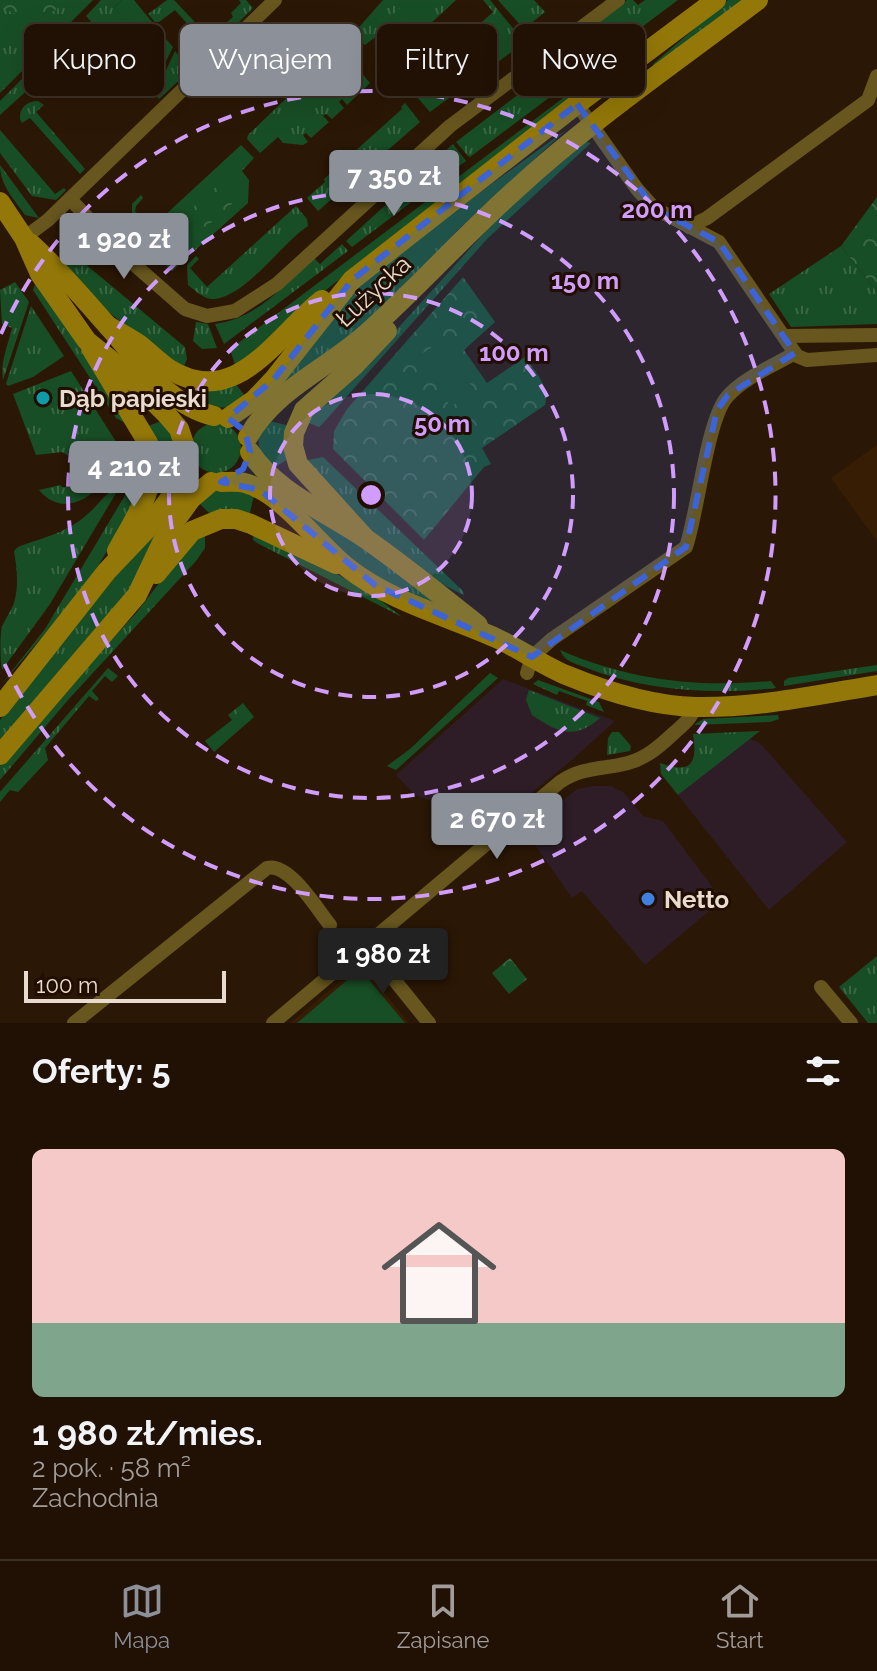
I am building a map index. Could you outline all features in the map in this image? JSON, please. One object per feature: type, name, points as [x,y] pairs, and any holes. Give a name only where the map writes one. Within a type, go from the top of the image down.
[{"type":"main road","name":"Łużycka","points":[[221,417],[254,400],[352,280],[716,0]]},
{"type":"main road","name":"Łużycka","points":[[249,445],[254,427],[282,397],[344,353],[515,190],[592,123],[758,0]]},
{"type":"main road","points":[[0,202],[24,238],[40,274],[87,341],[148,443],[153,469],[149,490],[107,571]]},
{"type":"main road","points":[[24,238],[53,264],[130,353],[180,401],[195,411],[221,417],[240,426],[265,473],[365,538],[529,665],[658,702],[694,707],[759,704],[877,685]]},
{"type":"main road","points":[[108,326],[140,345],[169,369],[188,378],[198,382],[225,381],[253,364],[314,306],[352,280]]},
{"type":"main road","points":[[365,538],[298,464],[293,446],[294,433],[304,410],[389,330],[408,295]]},
{"type":"main road","points":[[87,341],[117,365],[179,429],[185,454],[201,479],[244,482],[260,490],[281,505],[348,568]]},
{"type":"main road","points":[[0,707],[107,571],[146,530],[176,490],[194,425],[221,417]]},
{"type":"main road","points":[[137,595],[167,532],[191,499],[216,482],[230,480],[243,469],[249,445]]},
{"type":"main road","points":[[0,755],[192,531],[221,519],[236,519],[251,524],[309,553],[348,568],[434,615],[497,639]]},
{"type":"street","points":[[24,238],[70,199],[275,0]]},
{"type":"street","points":[[70,199],[121,253],[185,309],[207,316],[235,311],[277,284],[450,126],[618,0]]},
{"type":"street","points":[[689,227],[707,218],[868,100],[877,76]]},
{"type":"street","points":[[577,104],[654,208],[719,242],[796,354],[807,360],[877,355]]},
{"type":"street","points":[[785,336],[877,335]]},
{"type":"street","points":[[529,665],[552,639],[686,547],[717,410],[728,395],[796,354]]},
{"type":"street","points":[[273,1023],[560,782],[583,770],[626,764],[642,758],[678,730],[693,713],[694,707]]},
{"type":"street","points":[[74,1023],[267,868],[274,866],[291,876],[330,925]]},
{"type":"street","points":[[367,946],[429,1023]]},
{"type":"street","points":[[821,987],[851,1023]]},
{"type":"highlighted area","points":[[577,104],[654,208],[719,242],[795,353],[728,395],[717,410],[686,547],[532,657],[375,585],[260,490],[221,482],[243,469],[250,452],[245,431],[228,418],[274,379],[352,280]]},
{"type":"shaded area","points":[[877,445],[877,541],[831,478]]},
{"type":"shaded area","points":[[503,679],[615,721],[494,824],[415,795],[396,775]]},
{"type":"shaded area","points":[[748,738],[760,743],[847,842],[769,910],[678,795]]},
{"type":"shaded area","points":[[611,786],[623,792],[643,816],[663,821],[722,900],[645,965],[582,891],[572,898],[525,831],[577,789]]},
{"type":"shaded area","points":[[361,964],[409,1023],[290,1023]]},
{"type":"green space","points":[[0,0],[93,0],[69,24],[24,24],[24,69],[0,93]]},
{"type":"green space","points":[[0,0],[68,0],[52,12],[26,16],[8,10],[0,5]]},
{"type":"green space","points":[[101,0],[122,0],[114,7],[128,24],[93,24],[86,16]]},
{"type":"green space","points":[[122,0],[134,0],[152,22],[128,24],[114,7]]},
{"type":"green space","points":[[167,0],[174,0],[197,24],[188,24],[175,10],[159,22],[148,14]]},
{"type":"green space","points":[[239,0],[246,0],[253,8],[237,24],[224,24],[233,17],[231,13],[241,3]]},
{"type":"green space","points":[[383,0],[456,0],[430,24],[377,24],[377,36],[365,45],[361,41],[361,25]]},
{"type":"green space","points":[[409,0],[419,0],[426,9],[409,24],[398,24],[391,16]]},
{"type":"green space","points":[[483,0],[490,0],[513,28],[513,51],[497,63],[497,24],[480,24],[493,12]]},
{"type":"green space","points":[[498,0],[534,0],[545,12],[530,24],[520,24]]},
{"type":"green space","points":[[627,0],[633,0],[638,5],[645,0],[678,0],[645,25],[596,24]]},
{"type":"green space","points":[[728,0],[747,0],[655,69],[653,64]]},
{"type":"green space","points":[[164,37],[173,47],[164,65]]},
{"type":"green space","points":[[175,51],[180,57],[180,80],[164,94],[164,75]]},
{"type":"green space","points":[[361,72],[370,83],[361,92]]},
{"type":"green space","points":[[24,77],[24,93],[0,115],[0,101]]},
{"type":"green space","points":[[289,96],[356,96],[347,105],[342,99],[339,102],[344,108],[332,119],[326,114],[323,116],[329,122],[311,138],[306,133],[303,135],[308,142],[303,145],[283,143],[278,137],[260,153],[247,139]]},
{"type":"green space","points":[[416,96],[452,96],[430,112]]},
{"type":"green space","points":[[516,96],[551,96],[470,157],[456,142]]},
{"type":"green space","points":[[566,96],[576,96],[322,293],[256,355],[235,365],[231,352],[233,347]]},
{"type":"green space","points":[[38,101],[44,105],[36,112],[85,169],[80,174],[30,118],[22,123],[22,108]]},
{"type":"green space","points":[[405,103],[420,122],[318,211],[307,198]]},
{"type":"green space","points":[[0,130],[55,194],[64,188],[66,190],[56,200],[32,196],[0,153]]},
{"type":"green space","points":[[566,130],[459,229],[365,330],[283,390],[280,380],[349,293]]},
{"type":"green space","points":[[586,142],[591,143],[487,239],[319,427],[304,421],[380,348],[504,211]]},
{"type":"green space","points":[[453,144],[466,161],[352,247],[346,241]]},
{"type":"green space","points":[[241,145],[254,158],[242,171],[249,180],[248,203],[172,271],[132,233],[132,204],[141,195],[143,198],[135,211],[151,228]]},
{"type":"green space","points":[[0,165],[39,218],[25,215],[5,185]]},
{"type":"green space","points":[[227,177],[243,194],[205,228],[190,210]]},
{"type":"green space","points":[[877,197],[877,292],[841,246]]},
{"type":"green space","points":[[296,206],[307,219],[308,226],[239,288],[211,299],[188,285],[187,265],[196,256],[199,259],[190,268],[207,287]]},
{"type":"green space","points":[[194,215],[205,228],[178,252],[166,239]]},
{"type":"green space","points":[[342,244],[348,251],[224,344],[215,324],[230,321],[257,308],[314,258],[320,264]]},
{"type":"green space","points":[[841,246],[877,292],[877,324],[791,327],[769,294]]},
{"type":"green space","points":[[72,253],[185,347],[187,359],[182,371],[89,296],[62,264]]},
{"type":"green space","points":[[463,277],[495,322],[464,350],[487,383],[525,357],[544,385],[545,405],[482,448],[491,464],[484,467],[424,540],[333,449],[334,431],[347,409]]},
{"type":"green space","points":[[15,282],[29,302],[3,380],[3,360],[12,328],[2,324],[0,290]]},
{"type":"green space","points":[[36,282],[128,421],[116,418],[33,290]]},
{"type":"green space","points":[[31,306],[64,356],[33,377],[8,386],[6,384]]},
{"type":"green space","points":[[196,322],[208,324],[217,348],[202,349],[193,341]]},
{"type":"green space","points":[[441,341],[474,389],[451,407],[416,358]]},
{"type":"green space","points":[[71,371],[120,448],[109,474],[99,486],[88,496],[64,504],[51,500],[39,490],[81,484],[79,469],[71,457],[62,452],[36,455],[13,394]]},
{"type":"green space","points":[[235,383],[248,400],[224,408],[185,399],[190,386]]},
{"type":"green space","points":[[166,419],[175,451],[174,484],[158,481],[146,427]]},
{"type":"green space","points":[[265,420],[290,426],[290,458],[270,470],[258,440]]},
{"type":"green space","points":[[216,423],[234,430],[241,448],[234,466],[216,473],[198,466],[191,448],[198,430]]},
{"type":"green space","points":[[323,457],[464,595],[400,555],[335,497],[303,461]]},
{"type":"green space","points":[[271,484],[448,608],[444,613],[384,581],[339,550]]},
{"type":"green space","points":[[119,488],[50,604],[2,670],[2,626],[17,590],[14,551],[73,525],[107,494]]},
{"type":"green space","points":[[135,489],[143,491],[86,586],[0,686],[45,629],[127,492]]},
{"type":"green space","points":[[215,490],[255,491],[249,517],[212,516],[200,504]]},
{"type":"green space","points":[[175,502],[132,588],[0,743],[0,720]]},
{"type":"green space","points":[[254,530],[367,590],[402,617],[259,544],[253,540]]},
{"type":"green space","points":[[205,535],[205,548],[196,561],[68,700],[0,780],[0,766],[137,612],[192,540]]},
{"type":"green space","points":[[560,650],[637,675],[690,682],[771,681],[776,688],[703,691],[655,686],[607,675],[577,664],[567,659]]},
{"type":"green space","points":[[877,665],[877,671],[784,686],[788,678]]},
{"type":"green space","points":[[108,668],[118,676],[112,682],[105,676],[92,691],[99,699],[96,701],[89,696],[45,748],[48,760],[18,792],[10,790],[0,802],[0,792]]},
{"type":"green space","points":[[490,673],[498,678],[396,770],[387,766],[410,749]]},
{"type":"green space","points":[[538,680],[599,702],[604,712],[586,705],[587,701],[559,691],[557,695],[533,684]]},
{"type":"green space","points":[[529,690],[600,718],[582,729],[558,730],[532,715],[526,700]]},
{"type":"green space","points":[[243,703],[254,717],[214,752],[205,741],[232,720],[228,715]]},
{"type":"green space","points":[[778,715],[779,719],[770,722],[694,725],[703,719]]},
{"type":"green space","points":[[760,731],[678,795],[661,774],[660,763],[679,767],[690,764],[694,753],[693,734]]},
{"type":"green space","points":[[612,732],[619,732],[631,746],[630,751],[607,755],[608,738]]},
{"type":"green space","points":[[877,956],[877,1023],[868,1023],[839,987]]},
{"type":"green space","points":[[510,958],[527,979],[509,994],[492,973]]},
{"type":"green space","points":[[360,969],[405,1023],[297,1023],[303,1018]]},
{"type":"place","name":"Dąb papieski","points":[[43,398]]},
{"type":"place","name":"Netto","points":[[648,899]]}]
